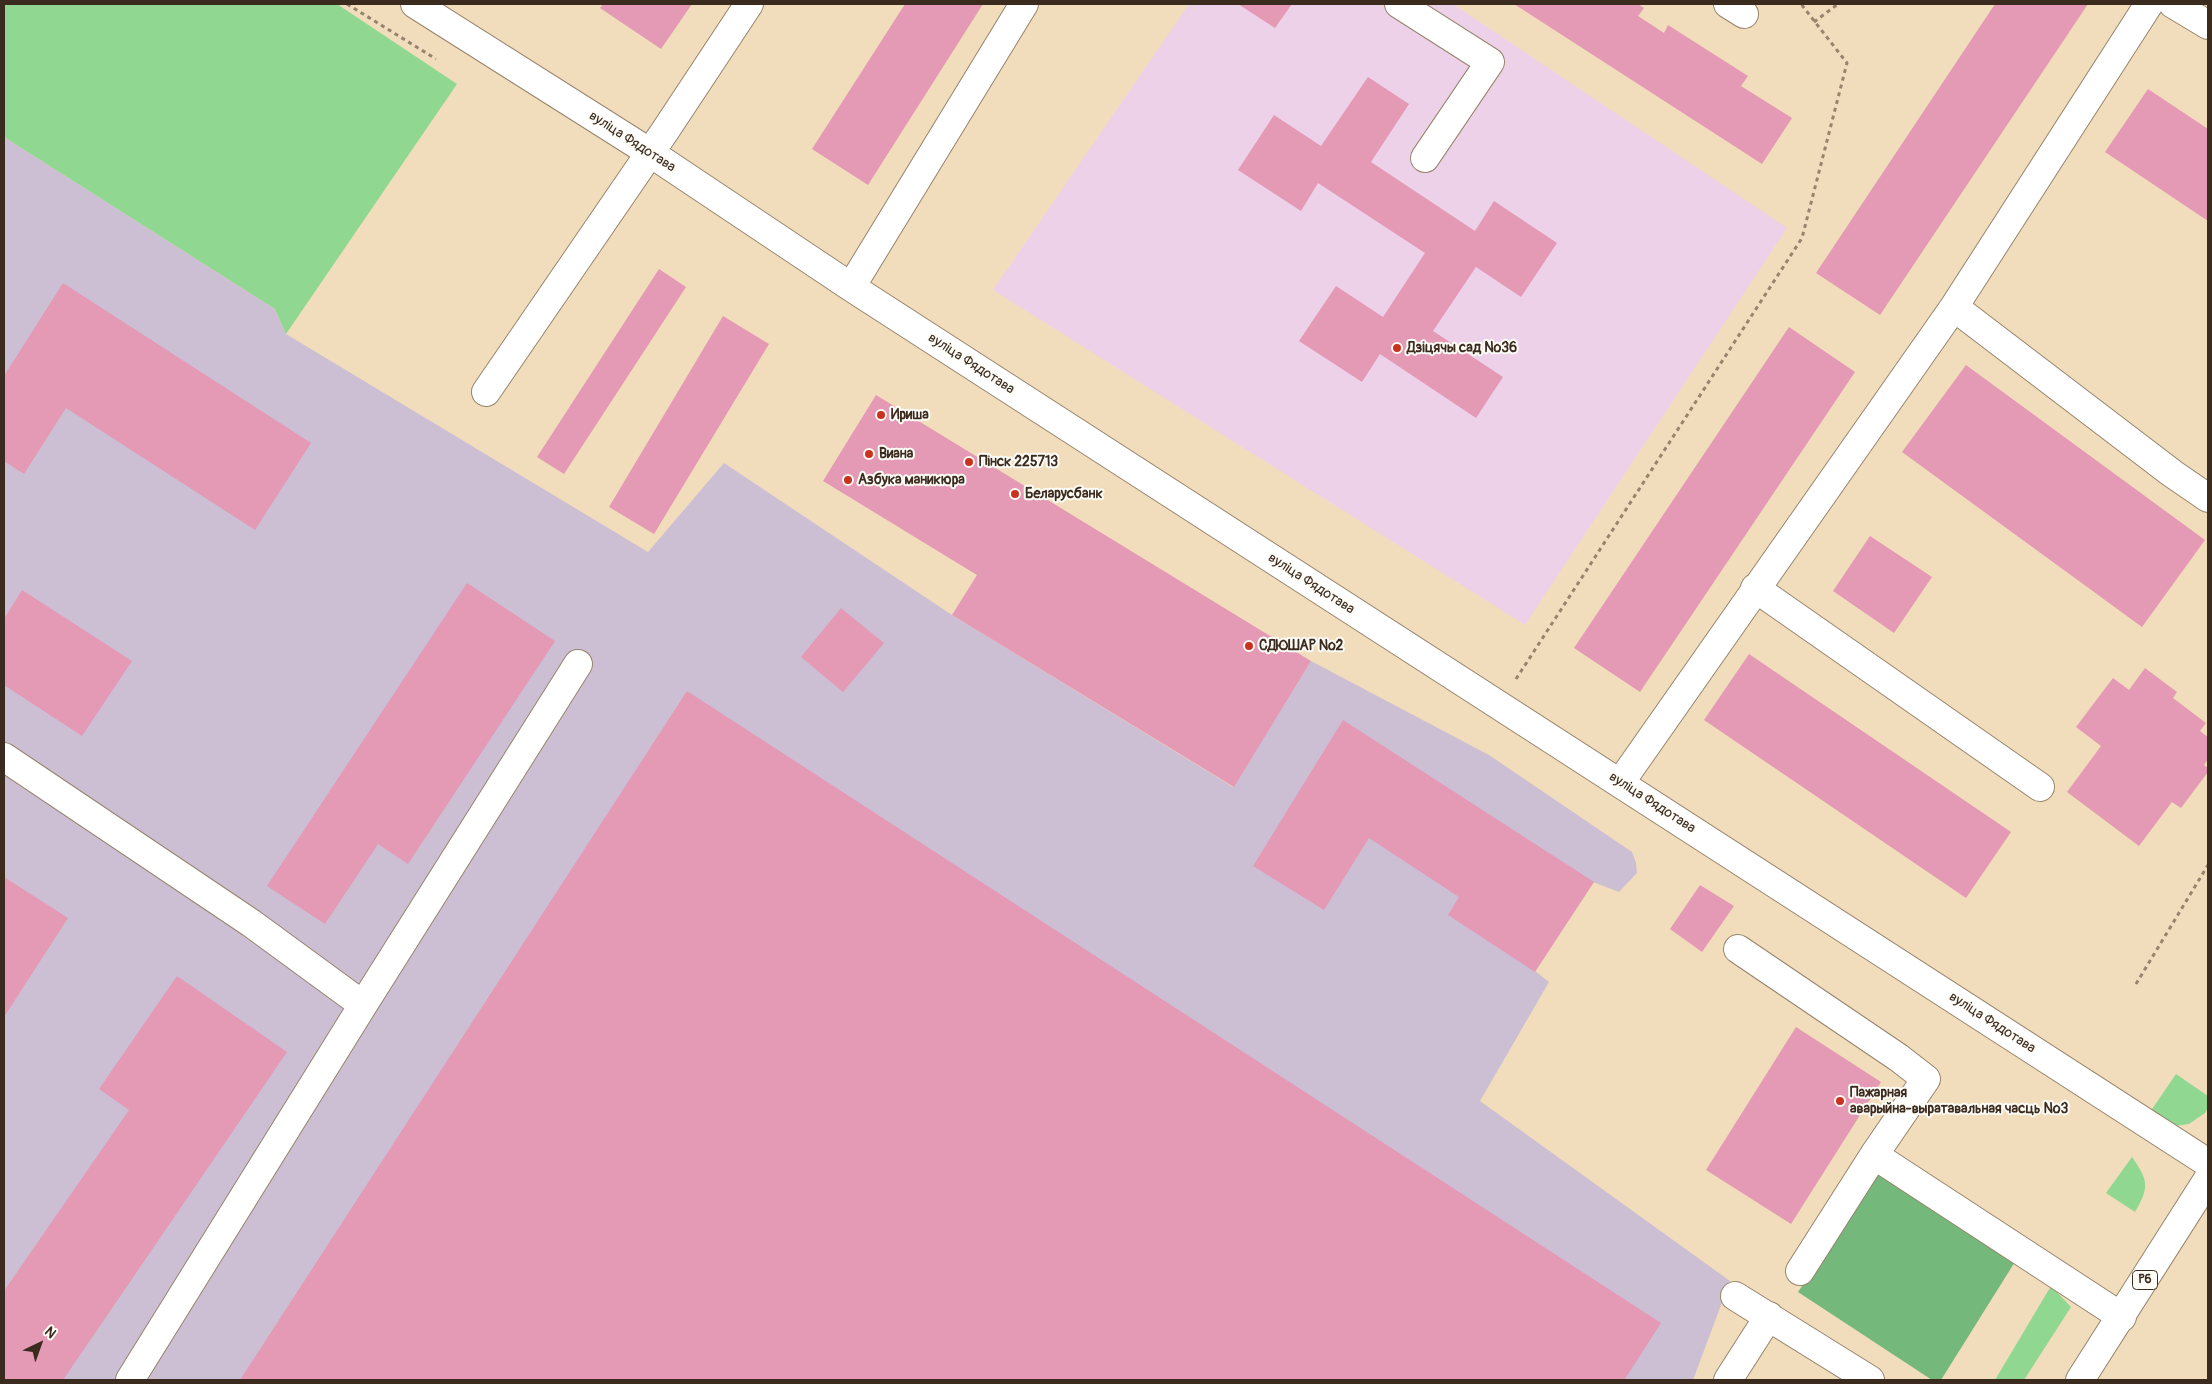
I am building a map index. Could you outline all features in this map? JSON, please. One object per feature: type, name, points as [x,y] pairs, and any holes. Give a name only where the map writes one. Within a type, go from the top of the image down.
[{"type":"street","name":"вуліца Фядотава","points":[[415,4],[649,152],[851,287],[2208,1163]]},
{"type":"street","points":[[486,392],[749,4]]},
{"type":"street","points":[[851,287],[1024,4]]},
{"type":"street","points":[[1399,4],[1490,62],[1425,158]]},
{"type":"street","points":[[1620,783],[1954,307],[2149,4]]},
{"type":"street","points":[[2172,4],[2208,25]]},
{"type":"street","points":[[1954,307],[2208,498]]},
{"type":"street","points":[[1755,588],[2040,787]]},
{"type":"street","points":[[130,1380],[578,664]]},
{"type":"street","points":[[4,757],[251,923],[363,1005]]},
{"type":"street","points":[[1738,949],[1899,1058],[1926,1080],[1874,1155],[1800,1271]]},
{"type":"street","points":[[1874,1155],[2122,1317]]},
{"type":"street","name":"Р6","points":[[2080,1380],[2122,1317],[2208,1179]]},
{"type":"street","points":[[1735,1296],[1870,1380]]},
{"type":"street","points":[[1728,1380],[1769,1316]]},
{"type":"path","points":[[347,4],[438,60]]},
{"type":"path","points":[[1499,705],[1802,238],[1847,63],[1801,4]]},
{"type":"path","points":[[1814,22],[1838,4]]},
{"type":"path","points":[[2136,984],[2208,865]]},
{"type":"shaded area","name":"Дзіцячы сад №36","points":[[1189,4],[1453,4],[1787,228],[1525,625],[993,290]]},
{"type":"shaded area","points":[[4,137],[275,309],[286,334],[648,552],[724,463],[952,615],[1233,787],[1311,661],[1489,755],[1632,852],[1637,873],[1619,892],[1593,882],[1535,971],[1549,982],[1480,1101],[1730,1281],[1693,1380],[4,1380]]},
{"type":"green space","points":[[4,4],[337,4],[457,84],[286,334],[275,309],[4,137]]},
{"type":"green space","points":[[2176,1074],[2208,1096],[2208,1108],[2205,1113],[2189,1124],[2175,1126],[2150,1112]]},
{"type":"green space","points":[[2132,1157],[2144,1178],[2145,1184],[2143,1196],[2135,1212],[2106,1193]]},
{"type":"green space","points":[[1880,1171],[2018,1257],[1941,1380],[1932,1380],[1798,1292]]},
{"type":"green space","points":[[2051,1286],[2071,1307],[2024,1380],[1995,1380]]},
{"type":"building","points":[[603,4],[692,4],[661,49],[600,8]]},
{"type":"building","points":[[905,4],[983,4],[868,185],[812,149]]},
{"type":"building","points":[[1238,4],[1292,4],[1275,28]]},
{"type":"building","points":[[1514,4],[1638,4],[1644,8],[1638,16],[1664,33],[1668,25],[1748,76],[1741,86],[1792,118],[1762,164]]},
{"type":"building","points":[[1995,4],[2088,4],[1880,315],[1816,273]]},
{"type":"building","points":[[1368,77],[1409,104],[1371,162],[1475,231],[1494,201],[1557,243],[1521,297],[1476,267],[1433,331],[1503,377],[1476,418],[1380,354],[1362,382],[1299,341],[1336,286],[1383,317],[1425,253],[1318,183],[1301,211],[1238,170],[1274,115],[1321,146]]},
{"type":"building","points":[[2148,89],[2208,129],[2208,221],[2105,152]]},
{"type":"building","points":[[659,269],[686,287],[564,474],[537,457]]},
{"type":"building","points":[[63,283],[311,443],[255,530],[66,408],[24,474],[4,461],[4,376]]},
{"type":"building","points":[[723,316],[769,344],[654,534],[609,507]]},
{"type":"building","points":[[1789,327],[1855,372],[1640,692],[1574,648]]},
{"type":"building","points":[[1966,365],[2205,540],[2142,627],[1902,452]]},
{"type":"building","points":[[876,395],[1311,661],[1234,787],[952,615],[977,575],[823,481]]},
{"type":"building","points":[[1870,536],[1932,577],[1894,633],[1833,591]]},
{"type":"building","points":[[467,583],[555,641],[408,864],[378,844],[325,924],[267,886]]},
{"type":"building","points":[[22,590],[132,661],[82,736],[4,685],[4,619]]},
{"type":"building","points":[[841,608],[884,643],[843,692],[801,657]]},
{"type":"building","points":[[1749,654],[2011,832],[1966,898],[1704,720]]},
{"type":"building","points":[[2145,668],[2177,692],[2173,698],[2206,723],[2200,731],[2208,737],[2208,759],[2204,765],[2208,768],[2208,772],[2181,808],[2172,802],[2139,846],[2067,792],[2101,746],[2076,727],[2113,678],[2129,690]]},
{"type":"building","points":[[687,691],[1661,1323],[1625,1379],[1627,1380],[240,1380]]},
{"type":"building","points":[[1343,720],[1594,882],[1535,972],[1448,915],[1459,897],[1369,838],[1324,910],[1253,866]]},
{"type":"building","points":[[4,877],[68,918],[4,1017]]},
{"type":"building","points":[[1700,885],[1734,906],[1702,952],[1670,929]]},
{"type":"building","points":[[177,976],[287,1052],[63,1380],[4,1380],[4,1291],[129,1110],[99,1089]]},
{"type":"building","points":[[1796,1027],[1881,1082],[1791,1224],[1706,1170]]},
{"type":"place","name":"Дзіцячы сад №36","points":[[1397,348]]},
{"type":"place","name":"Ириша","points":[[881,415]]},
{"type":"place","name":"Виана","points":[[869,454]]},
{"type":"place","name":"Пінск 225713","points":[[969,462]]},
{"type":"place","name":"Азбука маникюра","points":[[848,480]]},
{"type":"place","name":"Беларусбанк","points":[[1015,494]]},
{"type":"place","name":"СДЮШАР №2","points":[[1249,646]]},
{"type":"place","name":"Пажарная аварыйна-выратавальная часць №3","points":[[1840,1101]]}]
